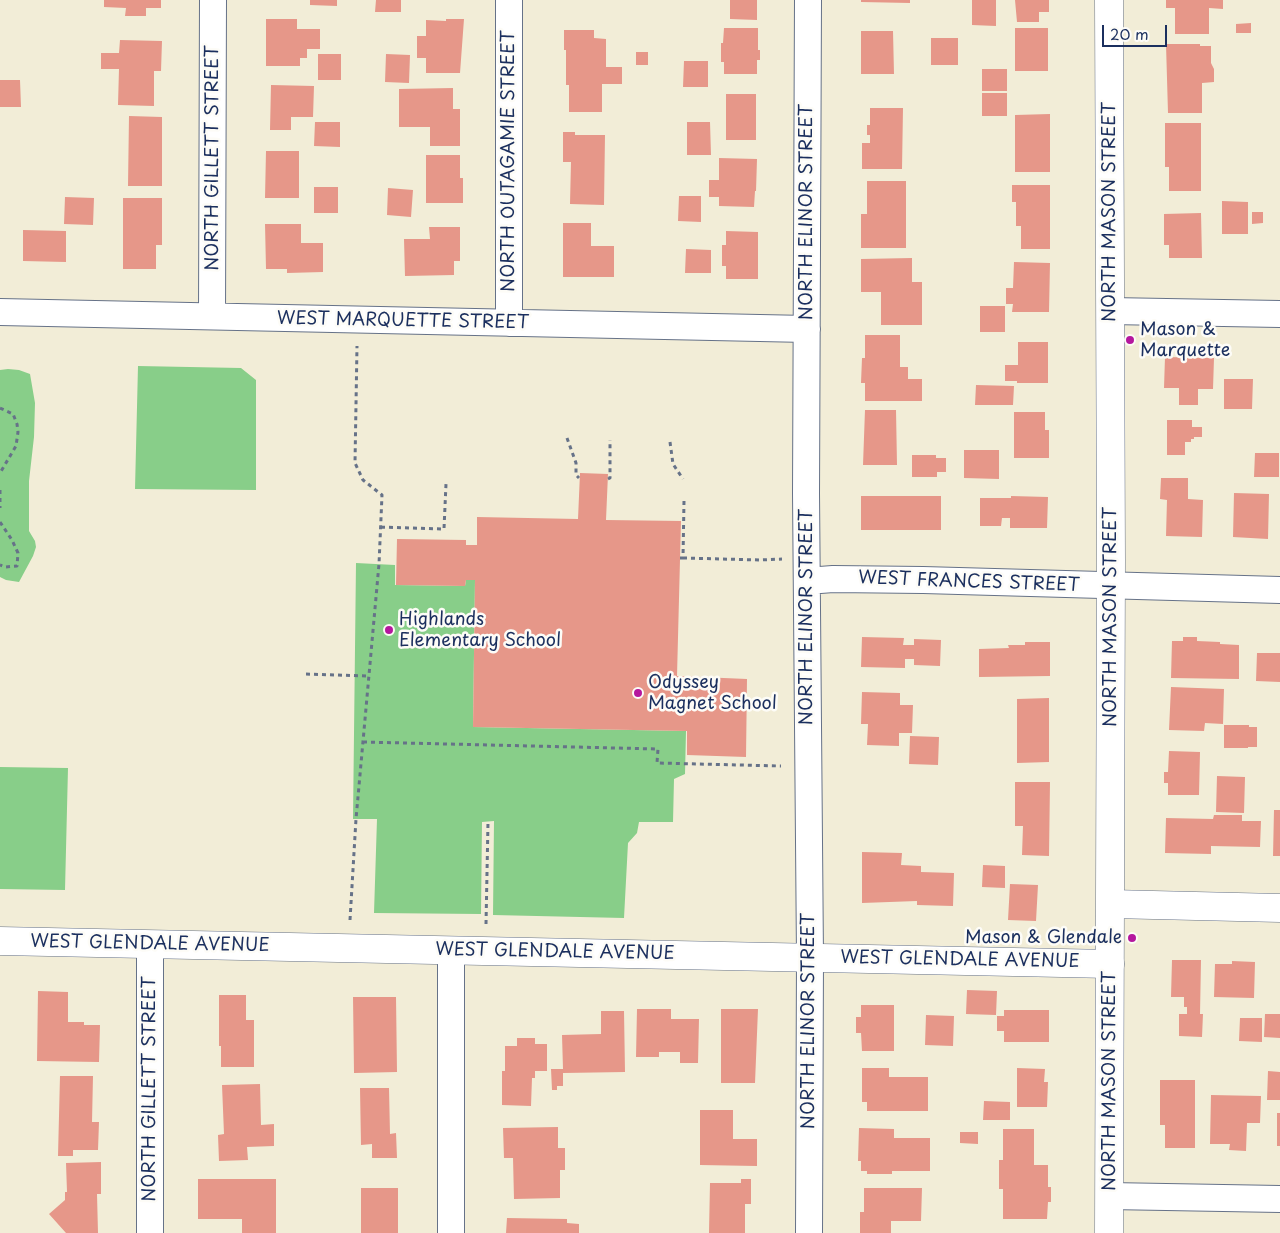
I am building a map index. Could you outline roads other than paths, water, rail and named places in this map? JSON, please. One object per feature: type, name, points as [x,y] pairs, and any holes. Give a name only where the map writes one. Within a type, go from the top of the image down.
[{"type":"street","name":"NORTH GILLETT STREET","points":[[212,316],[213,0]]},
{"type":"street","name":"NORTH OUTAGAMIE STREET","points":[[509,323],[510,0]]},
{"type":"street","name":"NORTH ELINOR STREET","points":[[808,0],[806,329],[810,957],[809,1233]]},
{"type":"street","name":"NORTH MASON STREET","points":[[1109,0],[1111,904],[1109,1233]]},
{"type":"street","points":[[1110,311],[1280,314]]},
{"type":"street","name":"WEST MARQUETTE STREET","points":[[0,312],[806,329]]},
{"type":"street","name":"WEST FRANCES STREET","points":[[807,581],[833,579],[923,580],[1280,590]]},
{"type":"street","points":[[1111,904],[1280,908]]},
{"type":"street","name":"WEST GLENDALE AVENUE","points":[[0,941],[1110,964]]},
{"type":"street","name":"NORTH GILLETT STREET","points":[[150,944],[150,1233]]},
{"type":"street","points":[[451,950],[451,1233]]},
{"type":"street","points":[[1109,1196],[1280,1199]]},
{"type":"place","name":"Mason & Marquette","points":[[1130,340]]},
{"type":"place","name":"Highlands Elementary School","points":[[389,630]]},
{"type":"place","name":"Odyssey Magnet School","points":[[638,693]]},
{"type":"place","name":"Mason & Glendale","points":[[1132,938]]}]
